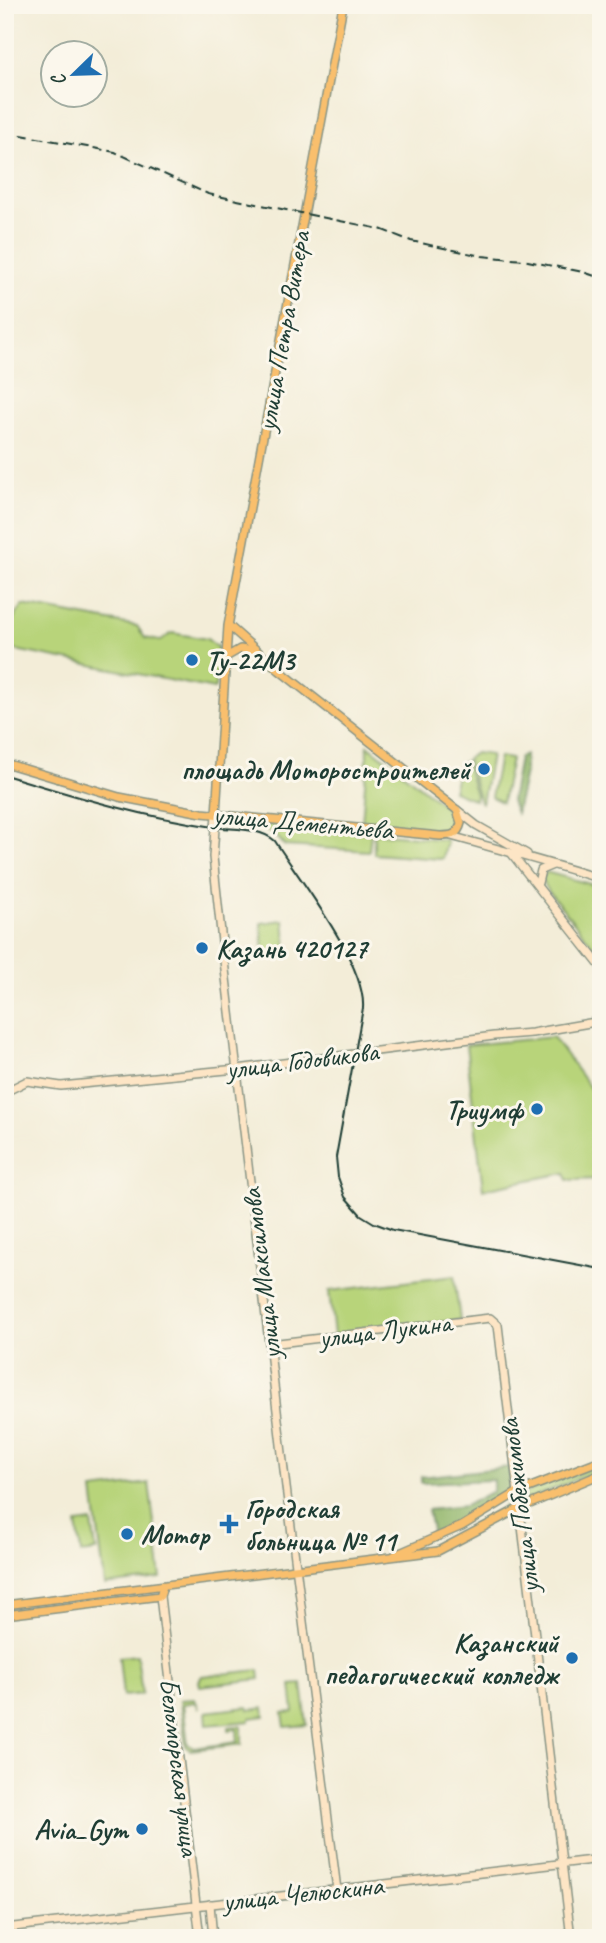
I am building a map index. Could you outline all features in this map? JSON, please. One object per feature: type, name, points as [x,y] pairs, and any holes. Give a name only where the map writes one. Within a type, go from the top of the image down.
[{"type":"main road","name":"улица Петра Витера","points":[[226,657],[228,625],[343,5]]},
{"type":"main road","points":[[228,625],[261,655],[476,825],[516,852],[601,878]]},
{"type":"main road","points":[[226,657],[240,649],[249,649],[261,655]]},
{"type":"main road","name":"улица Максимова","points":[[226,657],[213,857],[296,1569],[337,1890]]},
{"type":"main road","name":"улица Дементьева","points":[[5,763],[119,797],[216,814],[451,836],[516,852]]},
{"type":"main road","points":[[451,836],[458,832],[461,823],[457,810]]},
{"type":"main road","points":[[516,852],[529,874],[601,967]]},
{"type":"main road","points":[[529,874],[533,857]]},
{"type":"main road","points":[[538,883],[541,870],[555,864]]},
{"type":"main road","points":[[529,874],[544,894]]},
{"type":"main road","name":"улица Годовикова","points":[[5,1092],[30,1081],[61,1086],[237,1069],[532,1033],[601,1021]]},
{"type":"main road","name":"улица Лукина","points":[[270,1344],[490,1318],[498,1325]]},
{"type":"main road","name":"улица Побежимова","points":[[498,1325],[571,1938]]},
{"type":"main road","points":[[383,1558],[442,1536],[518,1492],[601,1460]]},
{"type":"main road","points":[[5,1605],[438,1552],[520,1508],[601,1474]]},
{"type":"main road","points":[[5,1615],[160,1596],[163,1586]]},
{"type":"main road","name":"Беломорская улица","points":[[160,1596],[200,1938]]},
{"type":"main road","name":"улица Челюскина","points":[[5,1928],[601,1859]]},
{"type":"main road","points":[[210,1904],[214,1938]]},
{"type":"green space","points":[[23,605],[137,626],[145,638],[160,641],[172,633],[207,639],[218,648],[215,688],[5,648],[5,631]]},
{"type":"green space","points":[[368,745],[453,813],[457,818],[453,831],[449,833],[362,823]]},
{"type":"green space","points":[[475,753],[491,755],[482,803],[467,759]]},
{"type":"green space","points":[[523,755],[525,773],[516,813],[511,801],[519,758]]},
{"type":"green space","points":[[499,757],[511,759],[502,802],[491,797]]},
{"type":"green space","points":[[465,761],[476,795],[475,800],[453,791],[459,766]]},
{"type":"green space","points":[[258,824],[371,833],[369,851],[285,846],[273,834],[258,828]]},
{"type":"green space","points":[[377,833],[446,840],[443,858],[374,854],[374,835]]},
{"type":"green space","points":[[546,872],[601,887],[601,956],[545,887],[542,879]]},
{"type":"green space","points":[[284,920],[287,951],[264,954],[261,923]]},
{"type":"green space","name":"Триумф","points":[[553,1037],[601,1103],[601,1179],[568,1180],[565,1173],[483,1189],[466,1045]]},
{"type":"green space","points":[[454,1276],[460,1320],[334,1335],[329,1291]]},
{"type":"green space","points":[[601,1464],[601,1469],[524,1499],[527,1492]]},
{"type":"green space","points":[[509,1467],[510,1490],[433,1535],[428,1510],[465,1506],[493,1491],[493,1480],[421,1483],[421,1477]]},
{"type":"green space","name":"Мотор","points":[[149,1483],[161,1578],[105,1585],[93,1490]]},
{"type":"green space","points":[[513,1501],[516,1506],[471,1532],[448,1543],[423,1550],[452,1538]]},
{"type":"green space","points":[[92,1522],[96,1551],[81,1553],[77,1524]]},
{"type":"green space","points":[[137,1655],[142,1694],[123,1696],[119,1657]]},
{"type":"green space","points":[[259,1670],[260,1679],[200,1686],[202,1676]]},
{"type":"green space","points":[[302,1684],[307,1725],[285,1727],[283,1713],[294,1712],[291,1685]]},
{"type":"green space","points":[[195,1699],[199,1709],[196,1702],[183,1704],[188,1744],[193,1748],[238,1742],[237,1729],[229,1730],[229,1727],[240,1726],[242,1744],[190,1750],[186,1747],[180,1700]]},
{"type":"green space","points":[[248,1707],[249,1710],[264,1708],[265,1716],[250,1718],[250,1721],[207,1725],[206,1712]]},
{"type":"tram line","points":[[5,775],[134,812],[187,823],[254,831],[275,841],[343,946],[361,990],[363,1008],[336,1157],[338,1177],[345,1197],[361,1215],[393,1230],[601,1269]]},
{"type":"railway","points":[[5,132],[115,152],[208,194],[380,229],[411,241],[482,256],[523,260],[601,278]]},
{"type":"place","name":"Ту-22М3","points":[[192,660]]},
{"type":"place","name":"площадь Моторостроителей","points":[[484,769]]},
{"type":"place","name":"Казань 420127","points":[[202,948]]},
{"type":"place","name":"Триумф","points":[[537,1109]]},
{"type":"place","name":"Городская больница № 11","points":[[229,1524]]},
{"type":"place","name":"Мотор","points":[[127,1534]]},
{"type":"place","name":"Казанский педагогический колледж","points":[[572,1658]]},
{"type":"place","name":"Avia_Gym","points":[[142,1829]]}]
